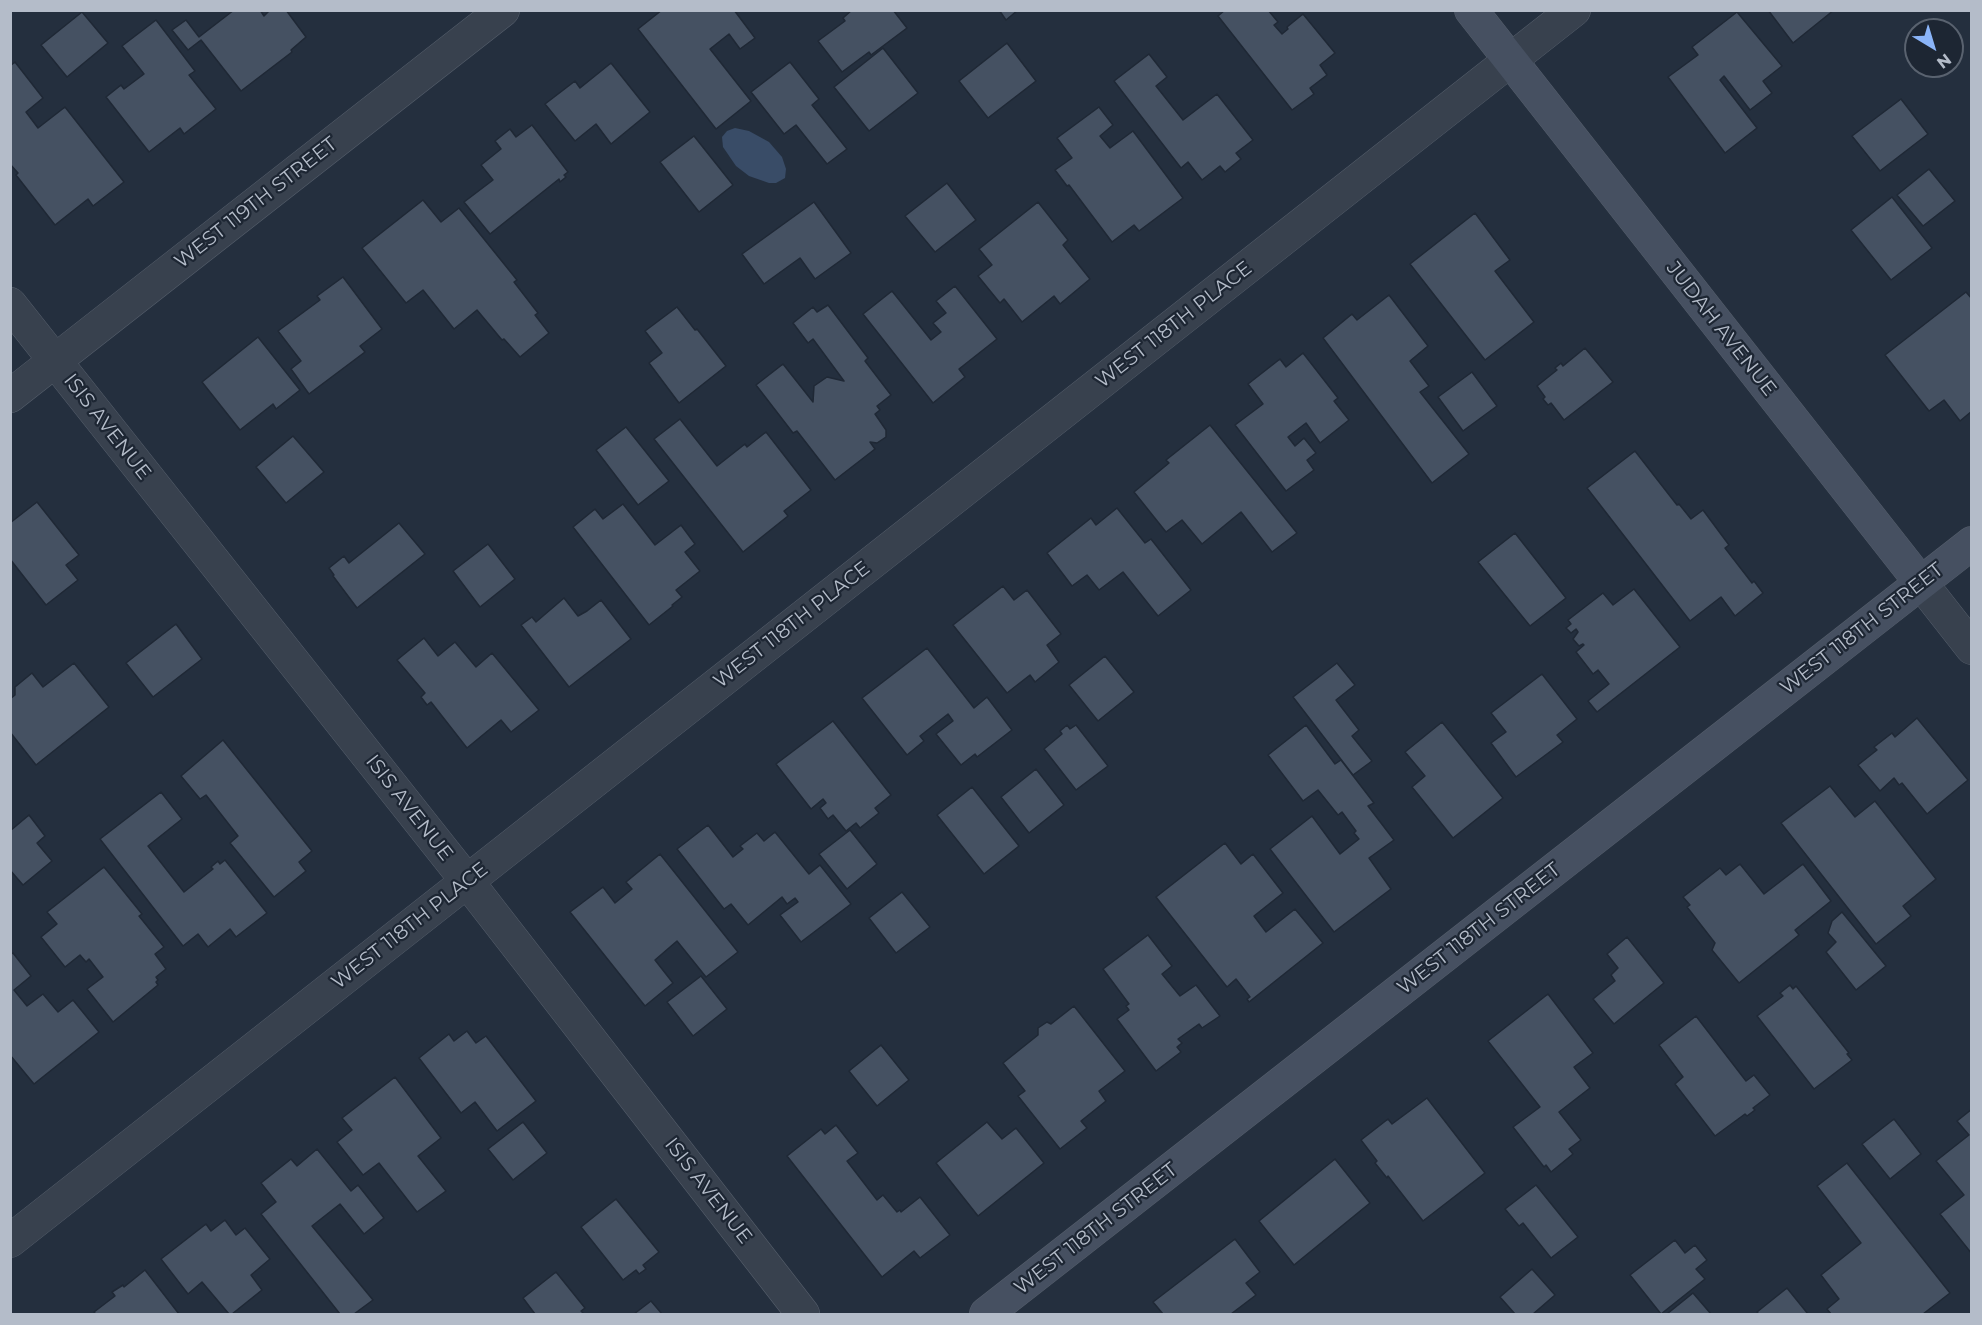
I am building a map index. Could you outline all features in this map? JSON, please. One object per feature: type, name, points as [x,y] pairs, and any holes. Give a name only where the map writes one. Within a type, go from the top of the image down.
[{"type":"street","name":"WEST 119TH STREET","points":[[10,396],[502,10]]},
{"type":"street","name":"JUDAH AVENUE","points":[[1471,10],[1971,648]]},
{"type":"street","name":"WEST 118TH PLACE","points":[[10,1241],[1574,10]]},
{"type":"street","name":"ISIS AVENUE","points":[[10,304],[467,881],[803,1314]]},
{"type":"street","name":"WEST 118TH STREET","points":[[987,1314],[1971,543]]},
{"type":"water","points":[[735,128],[749,131],[769,142],[782,157],[786,169],[785,178],[776,183],[769,183],[749,176],[736,166],[723,147],[722,137],[727,131]]},
{"type":"building","points":[[234,10],[260,10],[264,16],[270,10],[286,10],[306,37],[291,50],[292,52],[241,91],[201,40],[188,50],[172,30],[186,20],[199,37]]},
{"type":"building","points":[[662,10],[734,10],[755,38],[740,49],[729,34],[710,49],[751,101],[716,129],[638,29]]},
{"type":"building","points":[[852,10],[893,10],[907,28],[871,55],[869,52],[842,72],[818,41],[845,21],[843,18]]},
{"type":"building","points":[[999,10],[1018,10],[1006,20]]},
{"type":"building","points":[[1225,10],[1268,10],[1278,22],[1274,25],[1282,34],[1303,14],[1335,53],[1320,65],[1327,75],[1310,88],[1314,94],[1292,110],[1218,16]]},
{"type":"building","points":[[1768,10],[1834,10],[1793,43]]},
{"type":"building","points":[[82,12],[108,43],[67,77],[41,45]]},
{"type":"building","points":[[1737,12],[1782,66],[1763,81],[1772,93],[1750,110],[1724,76],[1720,80],[1757,128],[1725,153],[1668,77],[1698,55],[1692,47]]},
{"type":"building","points":[[156,20],[195,71],[189,75],[216,109],[184,134],[180,128],[149,152],[106,97],[121,85],[124,89],[144,74],[122,46]]},
{"type":"building","points":[[1007,43],[1036,81],[988,118],[959,81]]},
{"type":"building","points":[[883,48],[918,93],[869,131],[834,87]]},
{"type":"building","points":[[1149,54],[1167,77],[1156,86],[1183,120],[1217,94],[1253,140],[1236,153],[1241,159],[1225,172],[1220,166],[1202,180],[1188,162],[1181,168],[1114,81]]},
{"type":"building","points":[[15,62],[43,98],[26,112],[38,128],[65,107],[124,182],[93,206],[88,199],[55,225],[10,164],[10,66]]},
{"type":"building","points":[[790,62],[819,99],[812,105],[847,149],[827,164],[796,125],[784,134],[751,92]]},
{"type":"building","points":[[611,63],[650,112],[611,144],[596,124],[575,141],[545,104],[575,81],[580,88]]},
{"type":"building","points":[[1901,99],[1928,134],[1880,171],[1852,136]]},
{"type":"building","points":[[1099,107],[1113,125],[1100,136],[1110,148],[1133,131],[1183,198],[1139,231],[1134,225],[1112,242],[1055,170],[1072,158],[1057,138]]},
{"type":"building","points":[[532,125],[568,172],[560,182],[559,179],[490,234],[464,202],[493,180],[481,165],[501,149],[495,141],[510,129],[516,137]]},
{"type":"building","points":[[694,136],[733,185],[699,212],[660,162]]},
{"type":"building","points":[[1929,169],[1955,201],[1923,226],[1897,195]]},
{"type":"building","points":[[947,183],[976,220],[935,252],[905,216]]},
{"type":"building","points":[[1892,197],[1932,248],[1891,280],[1851,230]]},
{"type":"building","points":[[423,200],[441,222],[459,208],[517,280],[514,282],[538,313],[535,315],[549,333],[520,357],[504,339],[502,340],[477,310],[454,329],[423,290],[406,303],[362,248]]},
{"type":"building","points":[[814,202],[851,253],[815,279],[800,258],[764,284],[742,254]]},
{"type":"building","points":[[1038,202],[1068,240],[1063,245],[1090,279],[1060,304],[1054,296],[1022,322],[1004,299],[1000,303],[978,276],[992,265],[979,249]]},
{"type":"building","points":[[1475,213],[1510,260],[1495,271],[1534,322],[1485,360],[1410,264]]},
{"type":"building","points":[[343,277],[382,329],[360,346],[365,352],[309,394],[291,369],[301,361],[278,331],[320,300],[317,296]]},
{"type":"building","points":[[955,286],[997,339],[959,369],[965,377],[933,403],[863,314],[892,291],[931,340],[941,332],[933,323],[946,313],[936,301]]},
{"type":"building","points":[[1966,292],[1972,299],[1972,411],[1960,421],[1944,400],[1929,411],[1885,355]]},
{"type":"building","points":[[1389,295],[1428,346],[1410,361],[1429,386],[1420,392],[1469,454],[1432,483],[1323,338],[1352,314],[1357,320]]},
{"type":"building","points":[[828,305],[868,358],[865,361],[891,395],[877,406],[880,410],[875,414],[886,430],[886,437],[877,443],[870,442],[875,449],[835,480],[797,431],[793,433],[756,385],[783,364],[813,402],[814,386],[827,377],[844,381],[813,339],[808,343],[793,323],[813,307],[817,312]]},
{"type":"building","points":[[677,307],[726,366],[679,403],[649,363],[662,353],[645,331]]},
{"type":"building","points":[[258,337],[300,390],[276,409],[273,404],[240,430],[202,382]]},
{"type":"building","points":[[1585,348],[1613,382],[1564,420],[1551,403],[1548,405],[1543,399],[1545,397],[1537,386],[1557,370],[1555,368],[1561,363],[1563,366]]},
{"type":"building","points":[[1303,353],[1338,398],[1334,401],[1349,420],[1320,443],[1306,423],[1288,437],[1295,446],[1304,438],[1316,453],[1307,460],[1314,470],[1286,491],[1235,425],[1263,404],[1248,384],[1280,359],[1286,367]]},
{"type":"building","points":[[1472,372],[1497,406],[1463,431],[1438,397]]},
{"type":"building","points":[[680,419],[717,466],[745,444],[747,447],[766,432],[811,490],[784,511],[788,516],[743,552],[654,439]]},
{"type":"building","points":[[1210,425],[1297,533],[1272,552],[1241,512],[1202,544],[1182,520],[1166,532],[1134,492],[1169,463],[1166,460]]},
{"type":"building","points":[[626,427],[669,481],[638,505],[596,450]]},
{"type":"building","points":[[293,436],[324,472],[286,503],[256,467]]},
{"type":"building","points":[[1635,451],[1677,505],[1679,504],[1691,519],[1703,510],[1729,545],[1725,548],[1752,583],[1754,581],[1763,593],[1735,616],[1721,597],[1690,621],[1587,488]]},
{"type":"building","points":[[37,502],[79,555],[66,565],[78,580],[46,605],[10,559],[10,523]]},
{"type":"building","points":[[623,504],[655,545],[681,525],[695,544],[685,552],[700,571],[676,590],[682,597],[649,625],[573,527],[595,509],[603,519]]},
{"type":"building","points":[[1117,508],[1145,543],[1151,539],[1191,590],[1158,616],[1123,572],[1099,590],[1087,575],[1072,586],[1047,553],[1091,518],[1096,525]]},
{"type":"building","points":[[399,523],[425,554],[357,608],[329,568],[344,556],[349,563]]},
{"type":"building","points":[[1515,533],[1566,598],[1530,626],[1478,562]]},
{"type":"building","points":[[488,544],[515,579],[480,607],[453,571]]},
{"type":"building","points":[[1003,586],[1014,600],[1027,590],[1061,634],[1047,645],[1059,662],[1035,682],[1030,675],[1007,693],[953,625]]},
{"type":"building","points":[[1634,589],[1680,647],[1597,712],[1588,701],[1609,684],[1598,670],[1593,674],[1576,652],[1584,645],[1579,646],[1573,639],[1578,632],[1576,629],[1571,633],[1566,628],[1571,624],[1568,620],[1603,593],[1613,605]]},
{"type":"building","points":[[564,598],[578,616],[601,600],[631,639],[569,687],[521,625],[532,617],[536,622]]},
{"type":"building","points":[[176,624],[202,659],[153,697],[126,663]]},
{"type":"building","points":[[424,638],[438,656],[455,642],[476,667],[492,653],[539,710],[511,732],[501,720],[467,748],[431,702],[427,705],[421,697],[425,693],[397,660]]},
{"type":"building","points":[[927,648],[974,708],[987,697],[1012,730],[977,757],[975,754],[961,765],[936,734],[953,721],[948,714],[920,736],[924,741],[907,755],[862,698]]},
{"type":"building","points":[[1105,656],[1134,692],[1098,721],[1069,685]]},
{"type":"building","points":[[74,663],[109,707],[36,765],[10,732],[10,699],[15,695],[15,687],[32,673],[43,687]]},
{"type":"building","points":[[1337,663],[1355,685],[1336,700],[1359,730],[1352,736],[1372,761],[1353,775],[1293,697]]},
{"type":"building","points":[[1542,674],[1577,719],[1557,735],[1563,742],[1516,777],[1491,743],[1506,732],[1491,713]]},
{"type":"building","points":[[1917,718],[1968,780],[1927,814],[1902,783],[1899,785],[1894,778],[1880,791],[1858,765],[1877,750],[1874,747],[1892,733],[1895,737]]},
{"type":"building","points":[[833,721],[891,795],[875,808],[879,813],[860,828],[856,823],[846,831],[833,815],[828,819],[820,808],[826,803],[823,799],[811,809],[776,764]]},
{"type":"building","points":[[1442,722],[1503,798],[1453,838],[1412,787],[1425,776],[1405,752]]},
{"type":"building","points":[[1067,725],[1070,729],[1076,725],[1108,766],[1076,790],[1044,749],[1062,734],[1060,731]]},
{"type":"building","points":[[1306,725],[1335,764],[1341,760],[1374,803],[1368,806],[1394,840],[1369,858],[1391,889],[1334,932],[1270,849],[1312,816],[1340,854],[1359,839],[1342,812],[1338,815],[1318,790],[1303,801],[1268,755]]},
{"type":"building","points":[[223,740],[312,851],[299,862],[306,871],[274,897],[230,843],[238,836],[206,795],[200,799],[181,776]]},
{"type":"building","points":[[1036,769],[1064,805],[1029,833],[1001,797]]},
{"type":"building","points":[[1830,786],[1855,817],[1875,801],[1936,879],[1903,906],[1911,916],[1876,944],[1781,823]]},
{"type":"building","points":[[972,787],[1019,846],[984,874],[937,815]]},
{"type":"building","points":[[161,792],[182,819],[148,846],[184,892],[213,869],[211,867],[218,861],[220,864],[225,860],[267,913],[236,937],[230,929],[208,947],[198,934],[183,946],[100,839]]},
{"type":"building","points":[[29,815],[45,836],[37,843],[52,861],[23,885],[10,870],[10,831]]},
{"type":"building","points":[[708,825],[733,857],[743,849],[740,846],[757,833],[764,841],[775,832],[809,874],[820,865],[851,904],[801,942],[780,915],[798,902],[795,898],[787,904],[782,897],[748,925],[731,904],[724,909],[677,849]]},
{"type":"building","points":[[850,830],[877,864],[847,889],[819,854]]},
{"type":"building","points":[[1225,843],[1241,864],[1253,854],[1283,893],[1254,916],[1266,932],[1295,909],[1323,943],[1249,1002],[1247,999],[1250,997],[1236,979],[1227,987],[1156,897]]},
{"type":"building","points":[[660,854],[738,952],[706,977],[677,941],[655,960],[673,983],[645,1006],[570,912],[603,887],[615,903],[632,889],[626,882]]},
{"type":"building","points":[[1740,864],[1764,894],[1803,864],[1831,901],[1795,930],[1799,935],[1739,983],[1712,950],[1715,943],[1687,907],[1690,905],[1683,897],[1720,868],[1726,875]]},
{"type":"building","points":[[104,867],[142,914],[139,916],[164,947],[155,954],[166,969],[156,977],[158,985],[113,1022],[87,989],[103,977],[89,959],[86,962],[80,955],[65,967],[41,937],[57,924],[47,912]]},
{"type":"building","points":[[902,892],[930,927],[896,953],[869,918]]},
{"type":"building","points":[[1842,912],[1886,966],[1856,990],[1826,952],[1836,942],[1828,933],[1832,921]]},
{"type":"building","points":[[1148,935],[1172,966],[1162,974],[1180,996],[1196,985],[1220,1016],[1202,1028],[1199,1024],[1178,1039],[1182,1043],[1177,1047],[1181,1052],[1156,1071],[1117,1019],[1129,1010],[1126,1006],[1129,1004],[1103,969]]},
{"type":"building","points":[[1627,937],[1664,983],[1614,1024],[1593,999],[1615,981],[1611,975],[1618,968],[1607,954]]},
{"type":"building","points":[[13,953],[31,976],[14,990],[27,1006],[43,994],[58,1012],[73,1000],[99,1032],[34,1084],[10,1055],[10,955]]},
{"type":"building","points":[[701,976],[727,1009],[693,1036],[667,1002]]},
{"type":"building","points":[[1790,985],[1793,989],[1796,986],[1849,1053],[1847,1054],[1852,1060],[1814,1089],[1757,1016],[1783,996],[1780,993]]},
{"type":"building","points":[[1548,994],[1593,1053],[1574,1067],[1590,1088],[1559,1112],[1581,1140],[1569,1149],[1573,1154],[1551,1172],[1546,1165],[1544,1167],[1513,1127],[1540,1107],[1488,1041]]},
{"type":"building","points":[[1074,1006],[1125,1071],[1099,1091],[1106,1101],[1081,1121],[1087,1128],[1060,1149],[1018,1096],[1025,1091],[1003,1063],[1038,1035],[1038,1028],[1047,1022],[1051,1024]]},
{"type":"building","points":[[1696,1016],[1746,1081],[1754,1075],[1770,1095],[1753,1108],[1755,1110],[1747,1116],[1745,1114],[1715,1136],[1675,1084],[1683,1077],[1659,1045]]},
{"type":"building","points":[[467,1031],[476,1043],[486,1036],[536,1101],[497,1131],[475,1102],[461,1113],[419,1058],[449,1034],[454,1041]]},
{"type":"building","points":[[881,1045],[909,1080],[877,1106],[849,1071]]},
{"type":"building","points":[[395,1077],[441,1138],[418,1156],[446,1191],[417,1212],[379,1163],[363,1175],[337,1142],[352,1130],[342,1118]]},
{"type":"building","points":[[1427,1098],[1485,1173],[1423,1221],[1375,1163],[1377,1161],[1361,1140],[1388,1119],[1392,1124]]},
{"type":"building","points":[[1972,1109],[1972,1254],[1940,1214],[1964,1195],[1936,1161],[1969,1135],[1957,1121]]},
{"type":"building","points":[[1894,1119],[1921,1154],[1890,1179],[1862,1144]]},
{"type":"building","points":[[523,1122],[547,1153],[513,1180],[488,1149]]},
{"type":"building","points":[[987,1122],[1002,1139],[1016,1128],[1044,1163],[978,1216],[936,1163]]},
{"type":"building","points":[[836,1125],[858,1153],[847,1161],[877,1200],[883,1195],[897,1212],[900,1210],[901,1212],[920,1197],[950,1235],[920,1258],[914,1251],[882,1277],[787,1156],[821,1129],[825,1134]]},
{"type":"building","points":[[317,1149],[351,1191],[358,1185],[384,1218],[364,1234],[340,1204],[312,1226],[373,1300],[354,1314],[340,1314],[261,1214],[276,1202],[261,1183],[291,1159],[297,1166]]},
{"type":"building","points":[[1335,1159],[1370,1203],[1294,1265],[1259,1221]]},
{"type":"building","points":[[1847,1163],[1950,1293],[1923,1314],[1831,1314],[1827,1309],[1839,1299],[1821,1275],[1861,1243],[1817,1186]]},
{"type":"building","points":[[1536,1185],[1578,1237],[1551,1258],[1523,1223],[1519,1226],[1505,1209]]},
{"type":"building","points":[[616,1199],[659,1252],[643,1265],[646,1269],[639,1274],[636,1270],[623,1280],[581,1227]]},
{"type":"building","points":[[225,1220],[236,1235],[245,1228],[270,1259],[251,1275],[262,1290],[232,1314],[229,1314],[202,1282],[188,1294],[161,1259],[206,1224],[211,1231]]},
{"type":"building","points":[[1235,1239],[1260,1272],[1246,1283],[1256,1295],[1231,1314],[1163,1314],[1153,1302]]},
{"type":"building","points":[[1675,1240],[1685,1253],[1695,1245],[1707,1260],[1696,1269],[1705,1279],[1661,1314],[1630,1275]]},
{"type":"building","points":[[1532,1269],[1555,1295],[1533,1314],[1515,1314],[1500,1297]]},
{"type":"building","points":[[145,1270],[179,1314],[96,1314],[94,1312],[115,1296],[112,1292],[123,1285],[124,1287]]},
{"type":"building","points":[[556,1272],[585,1308],[581,1311],[584,1314],[535,1314],[523,1298]]},
{"type":"building","points":[[1787,1288],[1808,1314],[1759,1314],[1757,1312]]},
{"type":"building","points":[[1693,1293],[1711,1314],[1667,1314]]},
{"type":"building","points":[[651,1301],[662,1314],[634,1314]]}]
